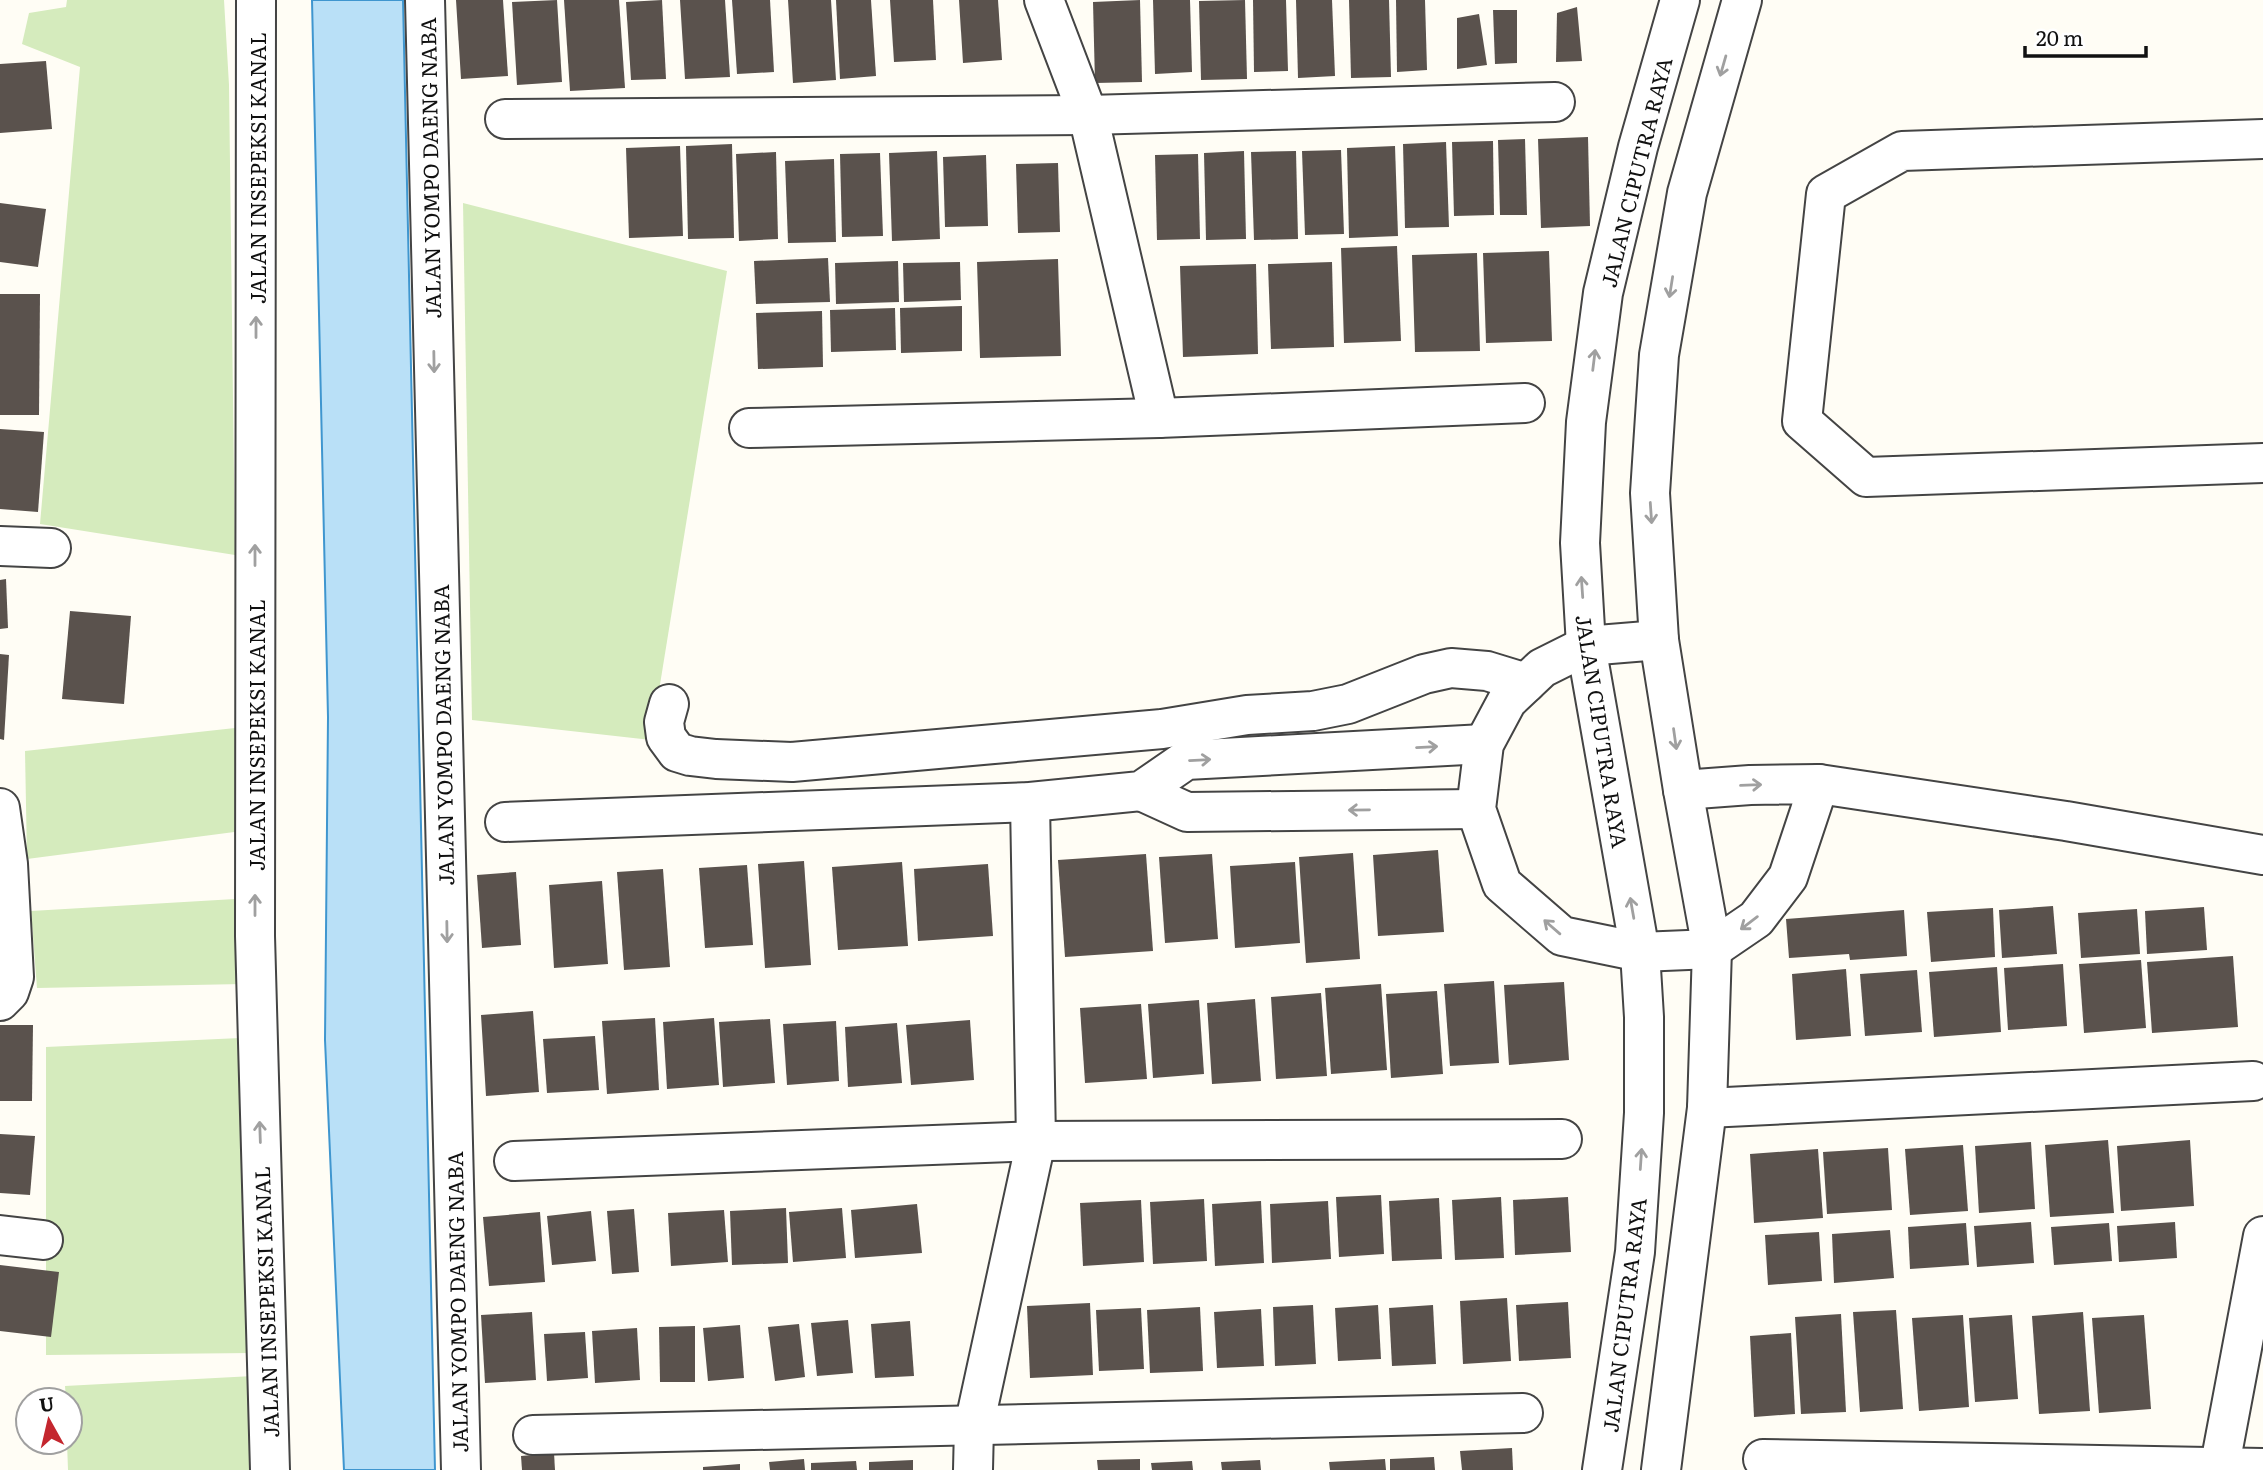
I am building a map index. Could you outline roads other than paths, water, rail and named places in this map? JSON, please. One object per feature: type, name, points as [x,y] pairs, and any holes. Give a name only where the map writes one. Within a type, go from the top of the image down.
[{"type":"street","name":"JALAN INSEPEKSI KANAL","points":[[256,0],[254,936],[270,1470]]},
{"type":"street","name":"JALAN YOMPO DAENG NABA","points":[[425,0],[461,1470]]},
{"type":"street","points":[[1044,0],[1088,115],[1158,418]]},
{"type":"street","name":"JALAN CIPUTRA RAYA","points":[[1602,1470],[1635,1252],[1644,1113],[1644,1017],[1640,952],[1586,646],[1580,543],[1586,422],[1603,293],[1638,147],[1680,0]]},
{"type":"street","points":[[1661,1470],[1707,1108],[1712,948],[1683,790],[1660,640],[1650,493],[1659,355],[1687,193],[1742,0]]},
{"type":"street","points":[[505,119],[1088,115],[1555,102]]},
{"type":"street","points":[[2263,139],[1902,151],[1826,194],[1802,421],[1866,477],[2263,463]]},
{"type":"street","points":[[749,428],[1158,418],[1525,403]]},
{"type":"street","points":[[0,546],[51,548]]},
{"type":"street","points":[[1660,640],[1586,646],[1542,668],[1507,701],[1484,744],[1476,809],[1502,884],[1562,936],[1640,952],[1712,948],[1756,919],[1787,877],[1819,784]]},
{"type":"street","points":[[669,704],[664,722],[666,737],[677,752],[716,759],[792,762],[1162,729],[1247,715],[1313,711],[1348,704],[1424,674],[1451,668],[1487,671],[1526,683]]},
{"type":"street","points":[[1141,792],[1186,760],[1484,744]]},
{"type":"street","points":[[1683,790],[1819,784],[2066,821],[2263,855]]},
{"type":"street","points":[[505,822],[1030,802],[1141,792],[1188,812],[1476,809]]},
{"type":"street","points":[[973,1470],[974,1426],[1036,1141],[1030,802]]},
{"type":"street","points":[[0,808],[8,864],[14,977],[9,992],[0,1001]]},
{"type":"street","points":[[1707,1108],[2260,1085]]},
{"type":"street","points":[[514,1161],[1036,1141],[1562,1139]]},
{"type":"street","points":[[0,1235],[43,1240]]},
{"type":"street","points":[[2219,1469],[2256,1302],[2263,1236]]},
{"type":"street","points":[[533,1434],[1523,1413]]},
{"type":"street","points":[[1763,1459],[2263,1468]]},
{"type":"water","points":[[312,0],[403,0],[435,1470],[344,1470],[325,1040],[328,717]]}]
